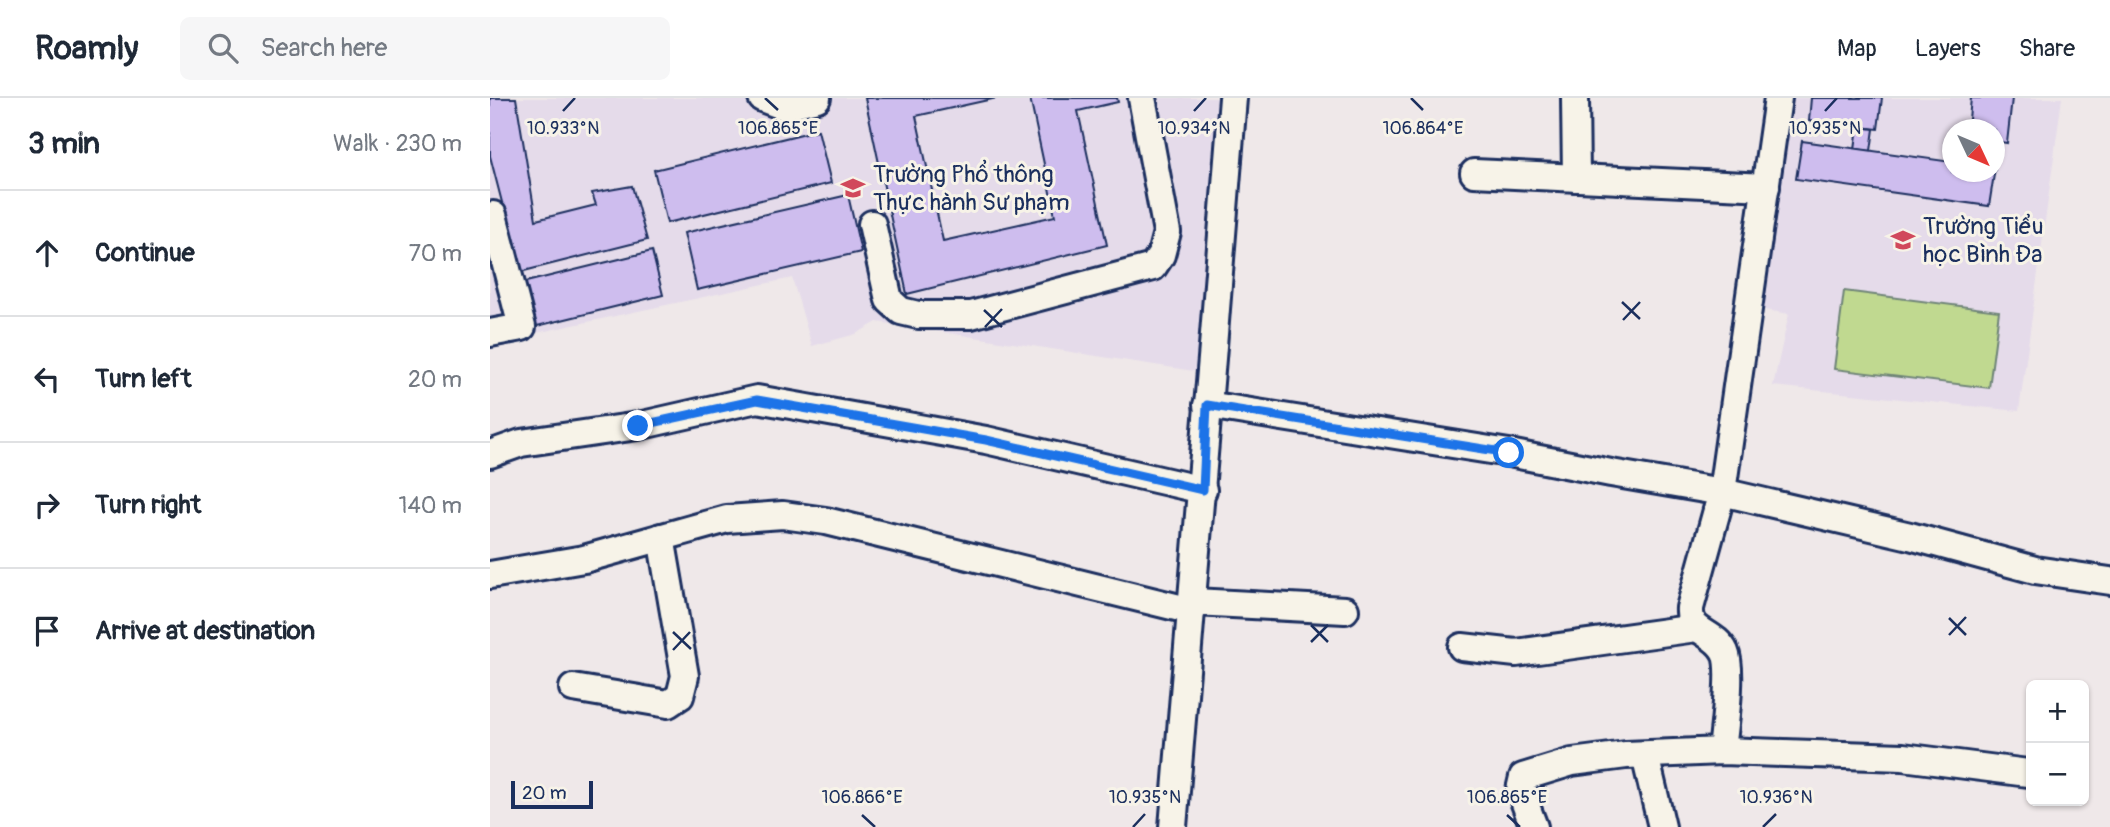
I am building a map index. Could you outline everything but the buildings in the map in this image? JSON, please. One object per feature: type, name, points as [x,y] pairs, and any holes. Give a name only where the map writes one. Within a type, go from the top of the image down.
[{"type":"street","points":[[762,98],[783,106],[817,98]]},
{"type":"street","points":[[872,224],[889,300],[901,311],[918,315],[971,315],[1153,267],[1161,255],[1167,232],[1142,98]]},
{"type":"street","points":[[1173,827],[1203,490],[1207,405],[1233,98]]},
{"type":"street","points":[[1575,98],[1576,178]]},
{"type":"street","points":[[1696,628],[1689,618],[1690,608],[1722,492],[1777,98]]},
{"type":"street","points":[[1474,173],[1766,187]]},
{"type":"street","points":[[490,333],[522,327],[491,212]]},
{"type":"street","points":[[490,454],[521,443],[638,426],[757,400],[986,440],[1203,490]]},
{"type":"street","points":[[1207,405],[1509,453],[1722,492],[1910,536],[2035,570],[2110,581]]},
{"type":"street","points":[[490,575],[584,559],[727,519],[783,515],[826,521],[1193,606],[1345,610]]},
{"type":"street","points":[[640,699],[668,704],[680,696],[685,676],[662,537]]},
{"type":"street","points":[[1462,648],[1516,653],[1696,628],[1709,633],[1726,655],[1722,751]]},
{"type":"street","points":[[1534,827],[1520,790],[1523,777],[1572,762],[1626,755],[1722,751],[1903,757],[2026,773]]},
{"type":"street","points":[[1645,755],[1662,827]]},
{"type":"shaded area","name":"Trường Phổ thông Thực hành Sư phạm","points":[[490,98],[1223,98],[1200,372],[877,322],[856,334],[812,346],[792,278],[490,343]]},
{"type":"shaded area","name":"Trường Tiểu học Bình Đa","points":[[1783,98],[2062,98],[2019,411],[1773,386],[1789,314],[1753,308]]},
{"type":"green space","points":[[1844,291],[1999,311],[1989,388],[1834,369]]},
{"type":"place","name":"Trường Phổ thông Thực hành Sư phạm","points":[[853,188]]},
{"type":"place","name":"Trường Tiểu học Bình Đa","points":[[1903,240]]},
{"type":"route","points":[[638,426],[757,400],[986,440],[1203,490],[1207,405],[1509,453]]}]
